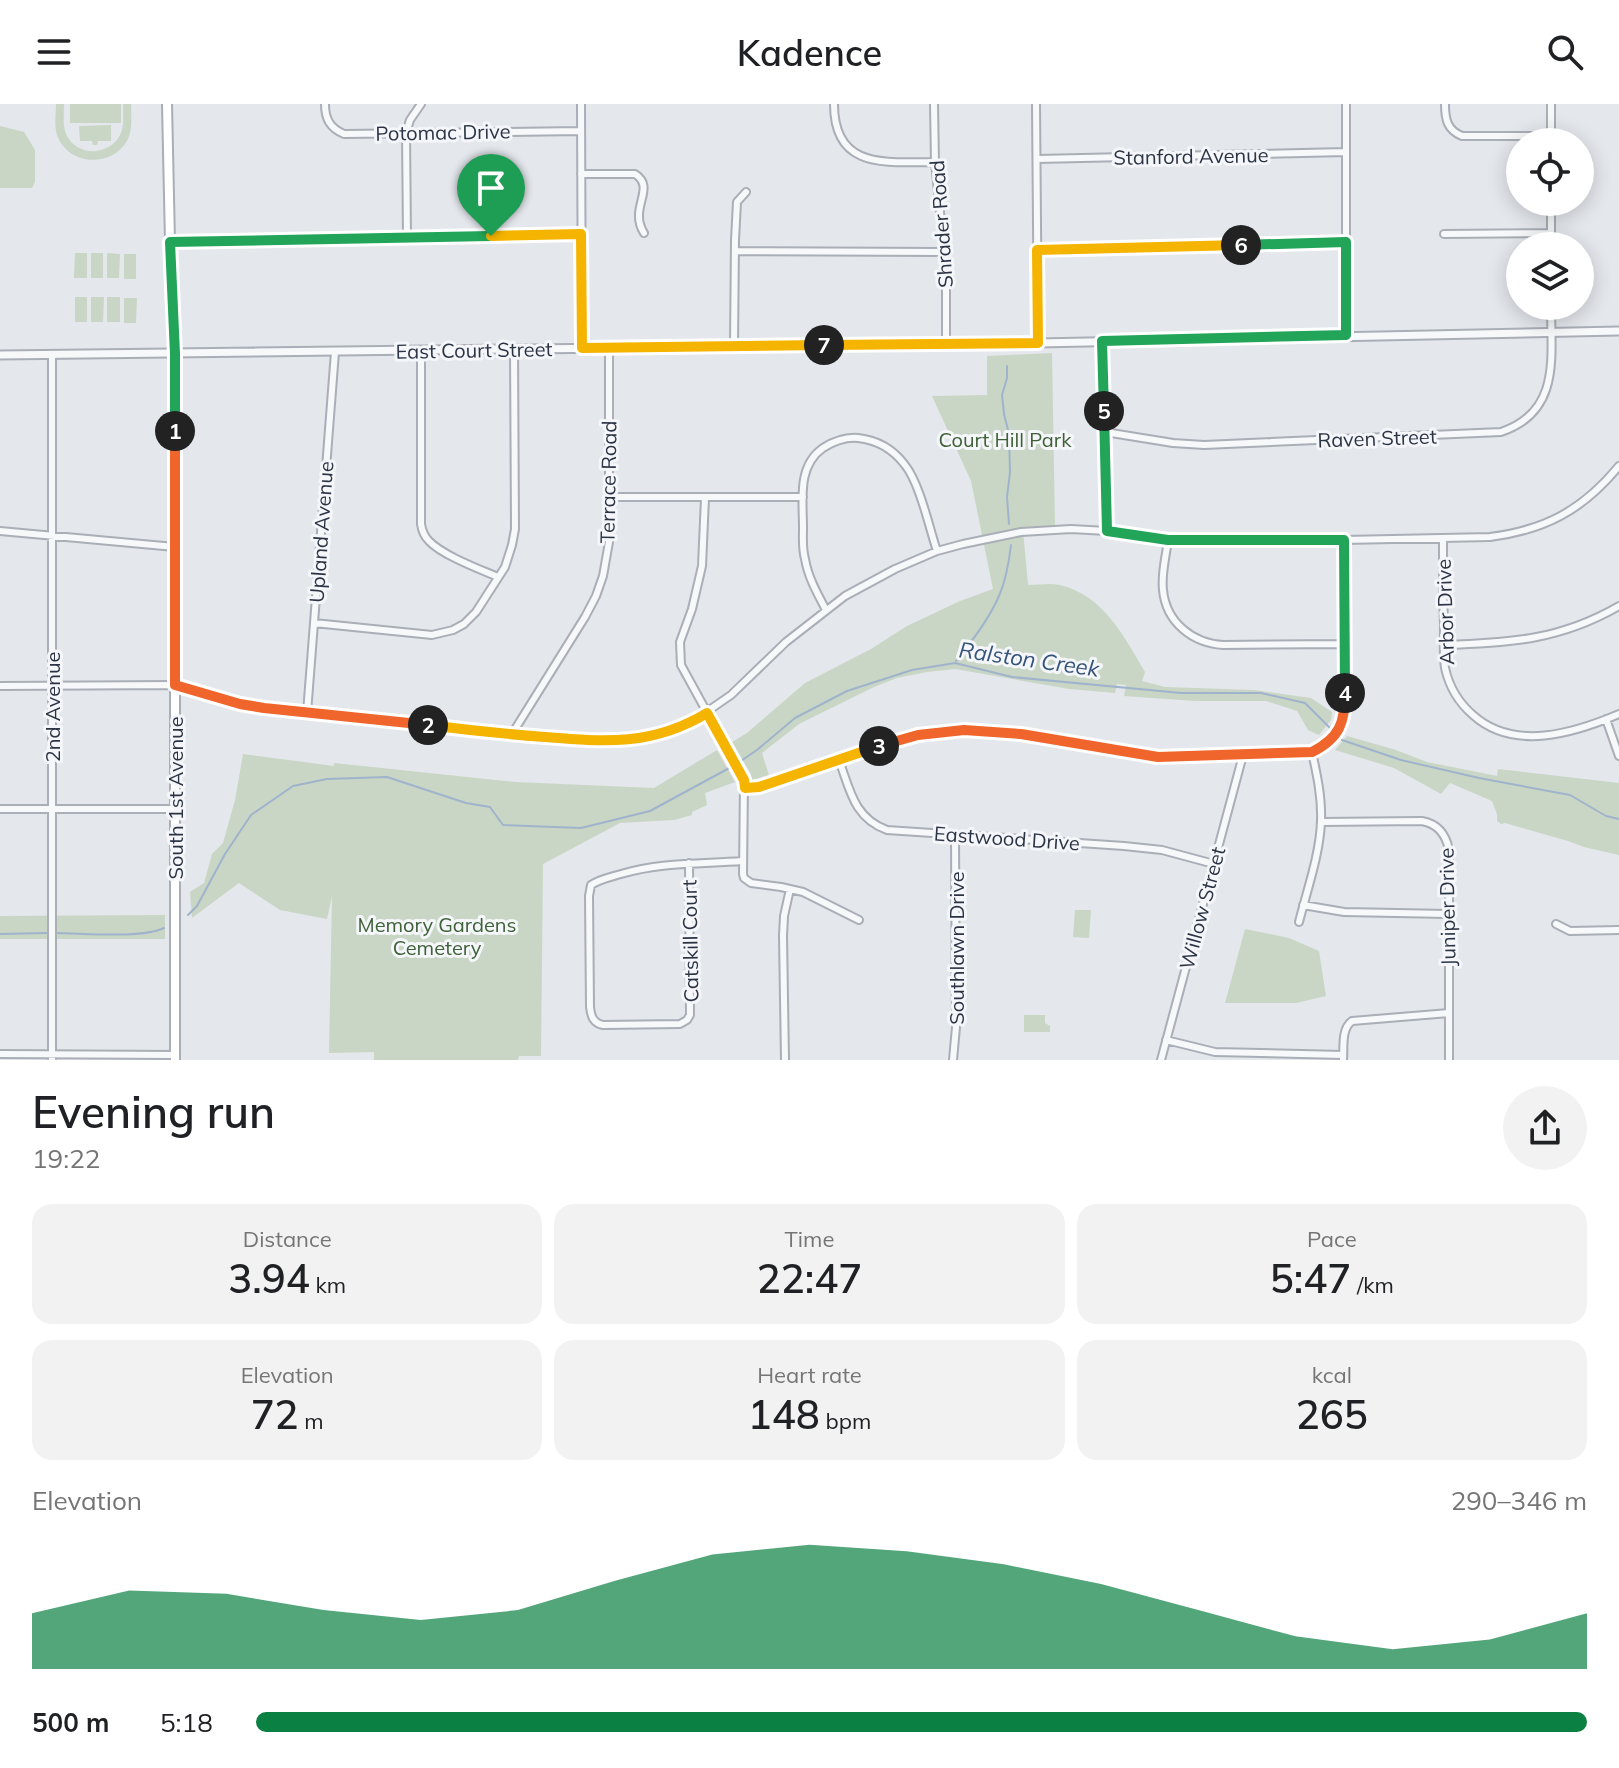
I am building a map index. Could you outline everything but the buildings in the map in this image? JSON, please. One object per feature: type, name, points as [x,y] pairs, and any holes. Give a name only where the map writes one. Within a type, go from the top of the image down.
[{"type":"main road","name":"South 1st Avenue","points":[[167,104],[175,354],[175,1057]]},
{"type":"street","name":"Potomac Drive","points":[[325,104],[329,123],[344,134],[581,131]]},
{"type":"street","points":[[407,237],[406,133],[410,120],[421,104]]},
{"type":"street","points":[[581,104],[582,348]]},
{"type":"street","points":[[834,104],[839,136],[857,155],[874,161],[935,162]]},
{"type":"street","name":"Shrader Road","points":[[934,104],[935,162],[945,252],[946,343]]},
{"type":"street","points":[[1036,104],[1038,343]]},
{"type":"street","points":[[1346,104],[1346,335]]},
{"type":"street","points":[[1445,104],[1445,119],[1456,134],[1506,137]]},
{"type":"street","points":[[1551,104],[1551,128]]},
{"type":"street","name":"Stanford Avenue","points":[[1037,159],[1346,152]]},
{"type":"street","points":[[581,174],[639,176],[644,187],[638,220],[644,233]]},
{"type":"street","points":[[734,346],[737,202],[746,192]]},
{"type":"street","points":[[1444,234],[1506,233]]},
{"type":"street","points":[[170,242],[581,234]]},
{"type":"street","points":[[1037,250],[1346,242]]},
{"type":"street","points":[[735,251],[945,252]]},
{"type":"street","name":"Raven Street","points":[[1105,432],[1204,445],[1501,432],[1527,418],[1544,397],[1550,378],[1551,320]]},
{"type":"street","name":"East Court Street","points":[[0,355],[1038,343],[1619,331]]},
{"type":"street","points":[[1102,341],[1107,531]]},
{"type":"street","name":"Terrace Road","points":[[512,734],[585,617],[603,576],[608,550],[610,497],[609,348]]},
{"type":"street","points":[[314,623],[440,634],[464,624],[476,612],[509,557],[515,529],[514,349]]},
{"type":"street","points":[[421,350],[422,531],[435,546],[498,577]]},
{"type":"street","name":"Upland Avenue","points":[[307,713],[335,352]]},
{"type":"street","name":"2nd Avenue","points":[[52,355],[52,1057]]},
{"type":"street","points":[[826,610],[805,561],[803,497],[805,473],[817,452],[839,439],[872,440],[898,456],[910,472],[937,551]]},
{"type":"street","points":[[0,686],[175,685],[240,704],[307,713],[591,741],[628,740],[669,731],[707,713],[731,695],[786,642],[863,585],[937,551],[976,540],[1021,532],[1071,529],[1168,540],[1490,537],[1538,527],[1566,514],[1596,492],[1619,466]]},
{"type":"street","points":[[610,497],[803,497]]},
{"type":"street","points":[[705,498],[702,566],[679,647],[684,673],[744,780],[744,878],[751,883],[803,892],[859,920]]},
{"type":"street","points":[[0,531],[175,547]]},
{"type":"street","name":"Arbor Drive","points":[[1443,538],[1445,668],[1460,701],[1476,718],[1496,730],[1534,737],[1564,732],[1619,714]]},
{"type":"street","points":[[1168,540],[1162,583],[1164,600],[1173,619],[1187,634],[1223,645],[1345,644]]},
{"type":"street","points":[[745,788],[759,787],[908,737],[964,730],[1021,734],[1158,757],[1312,752],[1330,741],[1345,711],[1344,540]]},
{"type":"street","points":[[1444,645],[1495,644],[1531,639],[1584,624],[1619,606]]},
{"type":"street","points":[[1606,719],[1619,756]]},
{"type":"street","points":[[1299,922],[1321,822],[1312,752]]},
{"type":"street","name":"Willow Street","points":[[1161,1060],[1243,755]]},
{"type":"street","name":"Eastwood Drive","points":[[839,760],[855,803],[864,817],[883,829],[1137,847],[1162,850],[1214,864]]},
{"type":"street","points":[[0,809],[175,809]]},
{"type":"street","name":"Juniper Drive","points":[[1321,822],[1422,821],[1432,823],[1445,836],[1448,845],[1449,1060]]},
{"type":"street","name":"Southlawn Drive","points":[[953,1060],[956,1027],[955,835]]},
{"type":"street","name":"Catskill Court","points":[[689,863],[690,1015],[680,1024],[597,1024],[590,1007],[591,885],[647,867],[689,863],[742,861]]},
{"type":"street","points":[[785,1060],[783,936],[790,889]]},
{"type":"street","points":[[1303,905],[1344,912],[1448,914]]},
{"type":"street","points":[[1556,924],[1570,931],[1619,930]]},
{"type":"street","points":[[1166,1040],[1215,1052],[1343,1057],[1345,1029],[1352,1021],[1449,1013]]},
{"type":"street","points":[[0,1054],[175,1057]]},
{"type":"green space","points":[[56,104],[64,104],[67,136],[80,148],[96,151],[112,145],[118,138],[123,127],[123,104],[131,104],[129,137],[120,150],[111,156],[90,160],[80,158],[70,153],[57,135]]},
{"type":"green space","points":[[70,104],[121,104],[121,123],[70,123]]},
{"type":"green space","points":[[111,125],[111,141],[98,141],[97,145],[93,145],[92,141],[80,141],[79,126]]},
{"type":"green space","points":[[0,126],[24,132],[35,150],[35,182],[32,188],[0,188]]},
{"type":"green space","points":[[75,253],[87,253],[87,278],[74,278]]},
{"type":"green space","points":[[91,253],[103,253],[103,278],[91,278]]},
{"type":"green space","points":[[107,253],[120,254],[119,278],[107,278]]},
{"type":"green space","points":[[124,254],[136,254],[136,279],[124,279]]},
{"type":"green space","points":[[75,297],[87,297],[87,322],[75,322]]},
{"type":"green space","points":[[91,297],[104,297],[103,322],[91,322]]},
{"type":"green space","points":[[107,297],[120,297],[120,322],[107,322]]},
{"type":"green space","points":[[124,298],[137,298],[136,323],[124,323]]},
{"type":"green space","name":"Court Hill Park","points":[[1052,353],[1055,527],[1023,530],[1028,585],[1060,585],[1075,590],[1100,607],[1120,631],[1145,672],[1142,681],[1165,687],[1254,690],[1311,698],[1332,712],[1331,720],[1319,735],[1308,730],[1297,711],[1266,701],[1195,701],[1124,696],[1126,685],[1117,684],[1115,693],[1069,689],[955,669],[897,678],[799,724],[762,753],[769,775],[752,780],[732,742],[747,733],[805,683],[871,649],[907,626],[993,589],[971,481],[932,396],[987,395],[987,356]]},
{"type":"green space","points":[[1347,736],[1427,762],[1497,776],[1498,769],[1619,783],[1619,855],[1501,824],[1497,821],[1492,801],[1450,783],[1441,794],[1394,768],[1335,750]]},
{"type":"green space","name":"Memory Gardens Cemetery","points":[[717,750],[735,782],[705,793],[707,805],[692,812],[692,815],[674,820],[620,823],[543,864],[541,1056],[519,1056],[518,1060],[374,1060],[374,1052],[329,1053],[332,896],[327,919],[280,910],[239,883],[192,918],[190,892],[204,883],[212,854],[223,843],[243,754],[334,766],[334,763],[515,782],[654,788]]},
{"type":"green space","points":[[1075,910],[1091,910],[1089,938],[1073,937]]},
{"type":"green space","points":[[165,915],[165,939],[0,939],[0,916]]},
{"type":"green space","points":[[1245,929],[1289,938],[1319,951],[1326,996],[1296,1003],[1225,1003]]},
{"type":"green space","points":[[1024,1015],[1045,1015],[1050,1032],[1024,1032]]},
{"type":"waterway","points":[[1007,366],[1002,395],[1009,434],[1009,524]]},
{"type":"waterway","points":[[956,661],[995,605],[1005,577],[1011,545]]},
{"type":"waterway","name":"Ralston Creek","points":[[738,763],[795,718],[847,691],[912,670],[955,663],[1012,677],[1181,693],[1261,693],[1305,703],[1342,740],[1401,760],[1570,795],[1606,816],[1619,819]]},
{"type":"waterway","name":"Ralston Creek","points":[[188,915],[197,906],[225,854],[251,815],[293,786],[327,779],[387,777],[466,803],[490,807],[503,825],[581,828],[650,811],[733,766]]},
{"type":"waterway","name":"Ralston Creek","points":[[54,933],[126,934],[164,928]]},
{"type":"waterway","name":"Ralston Creek","points":[[0,934],[48,933]]},
{"type":"route","points":[[581,234],[582,348],[1038,343],[1037,250],[1346,242],[1346,335],[1102,341],[1107,531],[1168,540],[1344,540],[1345,711],[1340,726],[1330,741],[1312,752],[1171,757],[1109,750],[1021,734],[964,730],[944,732],[890,742],[759,787],[745,788],[734,759],[707,713],[669,731],[645,737],[591,741],[264,708],[175,685],[175,354],[170,242],[491,236],[581,234]]}]
